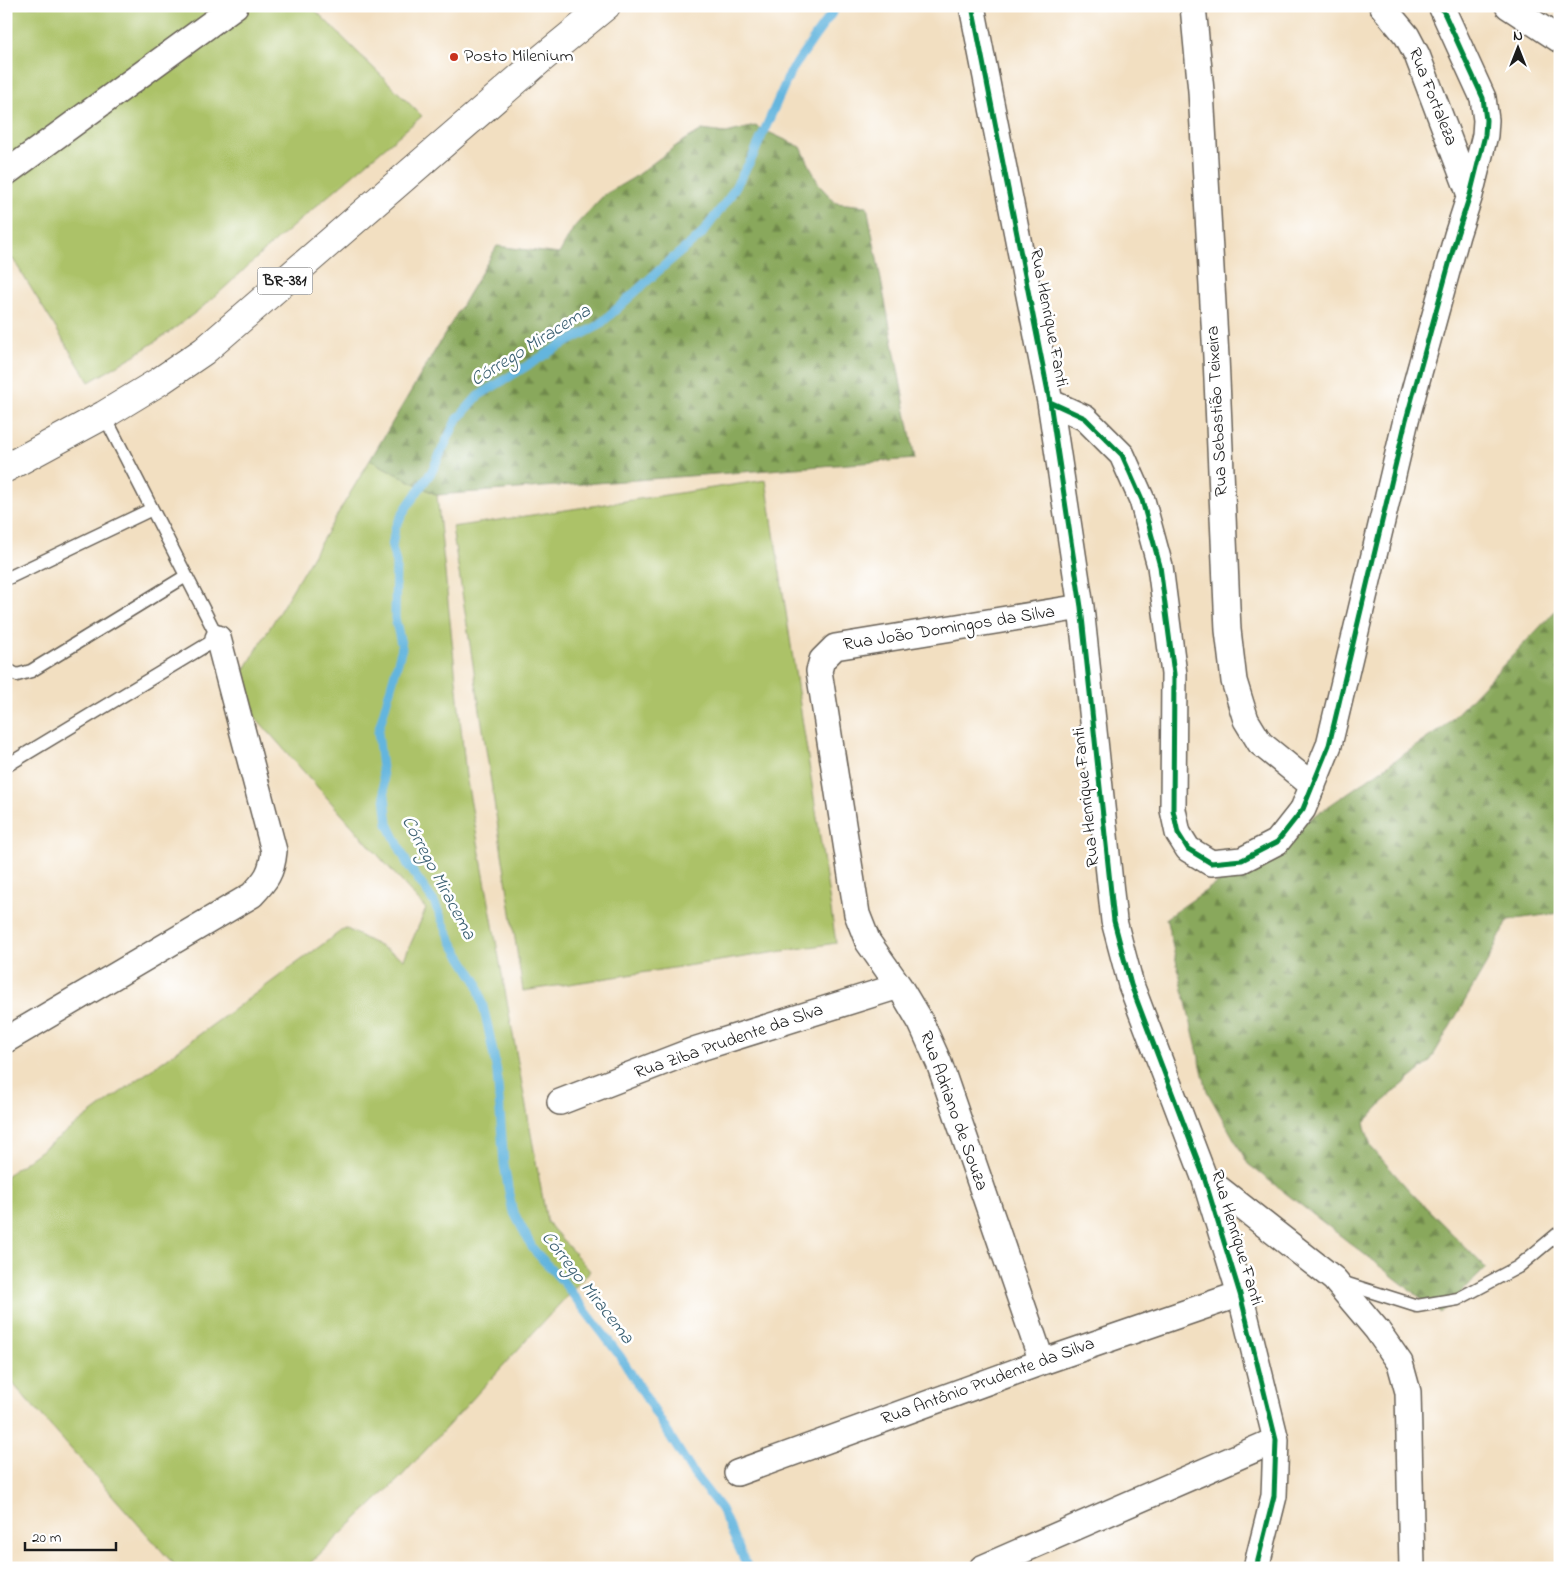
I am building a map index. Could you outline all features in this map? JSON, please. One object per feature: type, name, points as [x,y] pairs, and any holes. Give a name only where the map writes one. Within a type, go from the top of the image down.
[{"type":"main road","name":"BR-381","points":[[6,468],[104,415],[160,381],[204,351],[540,60],[606,6]]},
{"type":"street","points":[[6,173],[235,6]]},
{"type":"street","name":"Rua Henrique Fanti","points":[[972,6],[1050,402],[1081,607],[1114,921],[1132,985],[1204,1177],[1240,1294],[1276,1440],[1274,1496],[1256,1568]]},
{"type":"street","name":"Rua Sebastião Teixeira","points":[[1193,6],[1201,91],[1228,630],[1234,680],[1246,720],[1260,743],[1313,786]]},
{"type":"street","name":"Rua Fortaleza","points":[[1382,6],[1407,36],[1417,55],[1470,194]]},
{"type":"street","points":[[1050,402],[1085,418],[1122,455],[1142,500],[1160,566],[1174,674],[1173,810],[1178,833],[1188,849],[1211,863],[1242,860],[1277,842],[1304,809],[1329,745],[1406,420],[1486,135],[1486,110],[1483,98],[1441,6]]},
{"type":"street","points":[[1508,6],[1560,40]]},
{"type":"street","name":"Rua João Domingos da Silva","points":[[822,660],[835,648],[1081,607]]},
{"type":"street","points":[[6,1040],[252,895],[268,878],[273,865],[274,851],[218,638]]},
{"type":"street","name":"Rua Adriano de Souza","points":[[822,660],[820,671],[857,914],[868,942],[899,986],[921,1023],[939,1063],[1042,1362]]},
{"type":"street","name":"Rua Ziba Prudente da Slva","points":[[560,1102],[697,1049],[899,986]]},
{"type":"street","points":[[1204,1177],[1334,1279],[1377,1330],[1400,1363],[1408,1392],[1412,1568]]},
{"type":"street","name":"Rua Antônio Prudente da Silva","points":[[737,1473],[1042,1362],[1240,1294]]},
{"type":"street","points":[[982,1568],[1276,1440]]},
{"type":"lane","points":[[6,766],[218,638],[104,415]]},
{"type":"lane","points":[[6,579],[152,509]]},
{"type":"lane","points":[[6,669],[17,674],[31,671],[186,576]]},
{"type":"lane","points":[[1334,1279],[1417,1306],[1458,1299],[1518,1267],[1560,1232]]},
{"type":"green space","points":[[6,6],[311,6],[422,116],[271,245],[200,309],[146,348],[89,382],[13,259],[6,264]]},
{"type":"green space","points":[[755,126],[801,147],[819,185],[836,203],[867,206],[915,459],[437,495],[370,460],[497,246],[559,254],[574,227],[604,195],[633,178],[680,143],[702,130],[726,133]]},
{"type":"green space","points":[[370,460],[437,495],[466,776],[547,1222],[590,1271],[399,1479],[305,1568],[177,1568],[6,1376],[6,1176],[345,928],[404,959],[426,909],[232,691]]},
{"type":"green space","points":[[766,480],[836,943],[523,991],[452,527]]},
{"type":"green space","points":[[1560,606],[1560,913],[1508,920],[1488,961],[1429,1063],[1388,1097],[1364,1123],[1371,1147],[1408,1189],[1486,1268],[1440,1313],[1248,1164],[1207,1091],[1166,918],[1445,726]]},
{"type":"waterway","name":"Córrego Miracema","points":[[748,1568],[721,1509],[693,1473],[620,1356],[564,1283],[533,1249],[512,1209],[504,1164],[497,1072],[477,982],[453,944],[434,902],[408,865],[388,824],[378,732],[402,648],[395,618],[396,563],[392,547],[395,528],[406,508],[432,471],[456,421],[478,396],[556,348],[598,326],[701,235],[729,198],[752,158],[790,73],[837,6]]},
{"type":"cycle path","points":[[972,6],[1050,402],[1081,607],[1114,921],[1131,985],[1204,1177],[1240,1294],[1276,1440],[1274,1496],[1256,1568]]},
{"type":"cycle path","points":[[1050,402],[1085,418],[1122,455],[1142,500],[1160,566],[1174,674],[1173,810],[1178,833],[1188,849],[1211,863],[1242,860],[1277,842],[1303,809],[1329,745],[1406,420],[1457,235],[1470,195],[1485,135],[1486,120],[1483,98],[1441,6]]},
{"type":"place","name":"Posto Milenium","points":[[454,57]]}]
